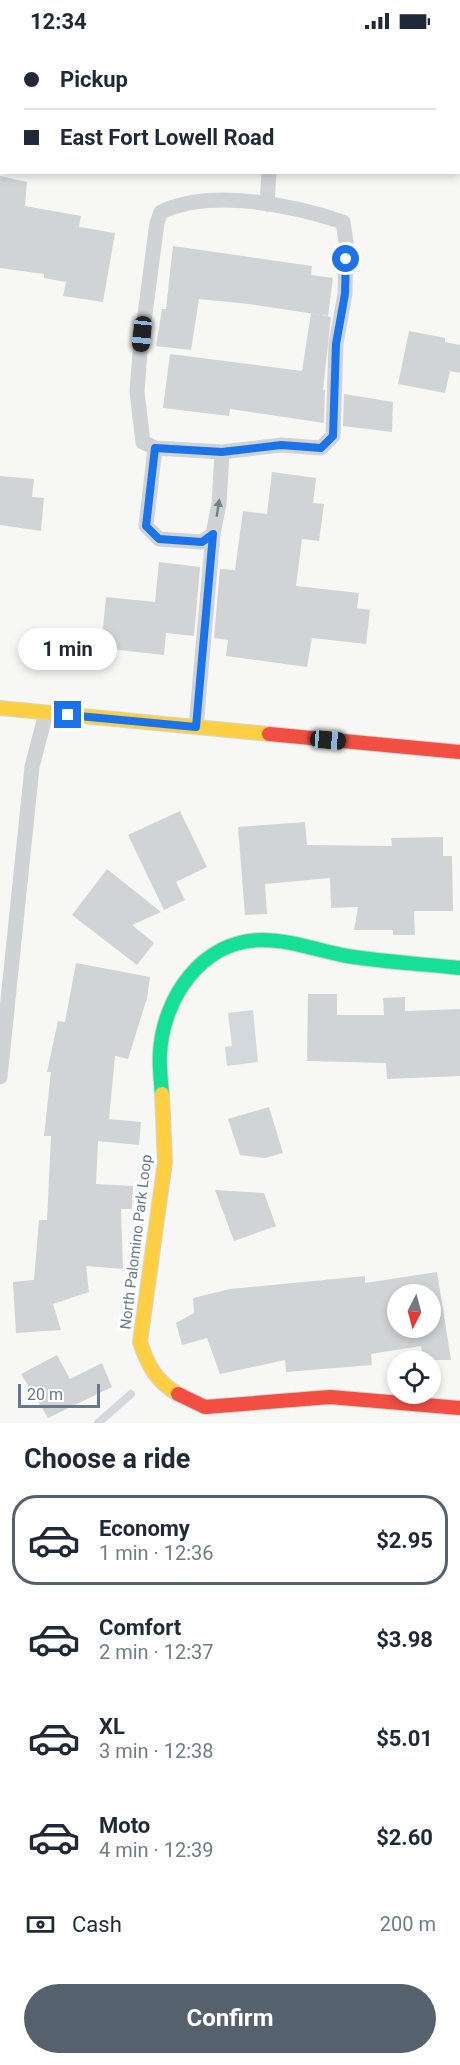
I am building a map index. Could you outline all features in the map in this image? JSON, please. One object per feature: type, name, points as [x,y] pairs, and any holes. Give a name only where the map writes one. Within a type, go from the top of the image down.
[{"type":"street","points":[[0,708],[460,752]]},
{"type":"street","name":"North Palomino Park Loop","points":[[460,968],[347,956],[300,945],[263,940],[237,942],[211,955],[191,972],[170,1006],[160,1052],[165,1162],[141,1315],[140,1342],[149,1368],[163,1385],[184,1400],[205,1407],[330,1397],[460,1408]]},
{"type":"lane","points":[[267,204],[269,174]]},
{"type":"lane","points":[[203,201],[267,204],[313,212],[343,222],[346,242],[345,294],[336,344],[333,436],[321,448],[281,445],[222,452],[155,448],[143,442],[137,392],[142,334],[157,223],[161,212],[180,205],[203,201]]},
{"type":"lane","points":[[155,448],[146,526],[159,539],[202,542],[213,534]]},
{"type":"lane","points":[[196,727],[213,534],[219,504],[222,452]]},
{"type":"lane","points":[[0,1077],[32,767],[46,712]]},
{"type":"shaded area","points":[[253,1010],[258,1062],[227,1066],[225,1047],[232,1046],[228,1013]]},
{"type":"building","points":[[0,176],[27,182],[25,206],[81,216],[79,227],[115,233],[103,302],[63,296],[66,282],[44,278],[44,274],[0,268]]},
{"type":"building","points":[[173,246],[312,266],[311,275],[333,278],[328,316],[199,299],[191,350],[156,346],[162,309],[166,309]]},
{"type":"building","points":[[311,313],[331,317],[323,390],[325,390],[324,423],[230,409],[229,416],[163,408],[170,354],[302,371]]},
{"type":"building","points":[[409,331],[445,338],[445,342],[460,345],[460,373],[450,371],[445,393],[398,384]]},
{"type":"building","points":[[344,394],[393,402],[392,432],[343,426]]},
{"type":"building","points":[[272,472],[316,478],[313,503],[324,504],[319,541],[302,539],[296,586],[359,593],[357,608],[370,610],[366,644],[312,638],[307,667],[226,656],[228,640],[214,638],[220,569],[235,570],[243,511],[267,514]]},
{"type":"building","points":[[0,476],[34,479],[32,497],[44,498],[41,531],[0,525]]},
{"type":"building","points":[[159,562],[200,567],[194,636],[166,633],[164,655],[101,648],[106,597],[155,602]]},
{"type":"building","points":[[180,811],[207,867],[176,882],[185,900],[164,910],[128,835]]},
{"type":"building","points":[[305,822],[307,845],[392,846],[391,838],[443,837],[443,856],[452,856],[453,911],[414,911],[415,935],[393,935],[393,930],[354,930],[358,907],[331,908],[330,878],[265,884],[267,914],[245,915],[238,827]]},
{"type":"building","points":[[107,869],[161,912],[132,925],[154,943],[137,965],[72,915]]},
{"type":"building","points":[[76,963],[150,977],[147,998],[128,1059],[115,1056],[109,1119],[141,1122],[139,1145],[98,1141],[96,1184],[133,1186],[132,1209],[121,1209],[123,1269],[86,1266],[89,1292],[53,1304],[61,1330],[16,1333],[13,1282],[34,1280],[39,1220],[47,1220],[51,1136],[44,1136],[51,1072],[47,1072],[58,1021],[65,1022]]},
{"type":"building","points":[[308,994],[337,994],[337,1015],[384,1015],[383,998],[405,997],[405,1011],[460,1009],[460,1076],[387,1079],[386,1063],[307,1061]]},
{"type":"building","points":[[269,1107],[283,1153],[265,1158],[240,1155],[228,1119]]},
{"type":"building","points":[[215,1190],[264,1193],[276,1226],[234,1241]]},
{"type":"building","points":[[437,1272],[439,1284],[387,1284],[387,1338],[441,1338],[441,1297],[451,1360],[441,1360],[441,1350],[422,1350],[421,1346],[371,1354],[372,1365],[286,1372],[285,1360],[220,1374],[207,1338],[182,1345],[176,1323],[194,1313],[193,1298],[230,1289],[365,1276],[365,1283]]},
{"type":"building","points":[[57,1355],[70,1379],[102,1363],[112,1387],[48,1418],[21,1374]]},
{"type":"waterway","points":[[98,1423],[131,1394]]},
{"type":"traffic: fast","points":[[162,1094],[160,1053],[169,1012],[190,976],[204,961],[221,950],[241,943],[273,940],[361,958],[460,968]]},
{"type":"traffic: slow","points":[[0,708],[269,734]]},
{"type":"traffic: slow","points":[[162,1094],[165,1162],[140,1342],[158,1378],[178,1394]]},
{"type":"traffic: jam","points":[[269,734],[460,752]]},
{"type":"traffic: jam","points":[[178,1394],[205,1407],[330,1397],[460,1408]]},
{"type":"route","points":[[68,715],[196,727],[213,534],[202,542],[159,539],[146,526],[155,448],[174,451],[222,452],[281,445],[321,448],[333,436],[336,344],[345,294],[346,259]]}]
